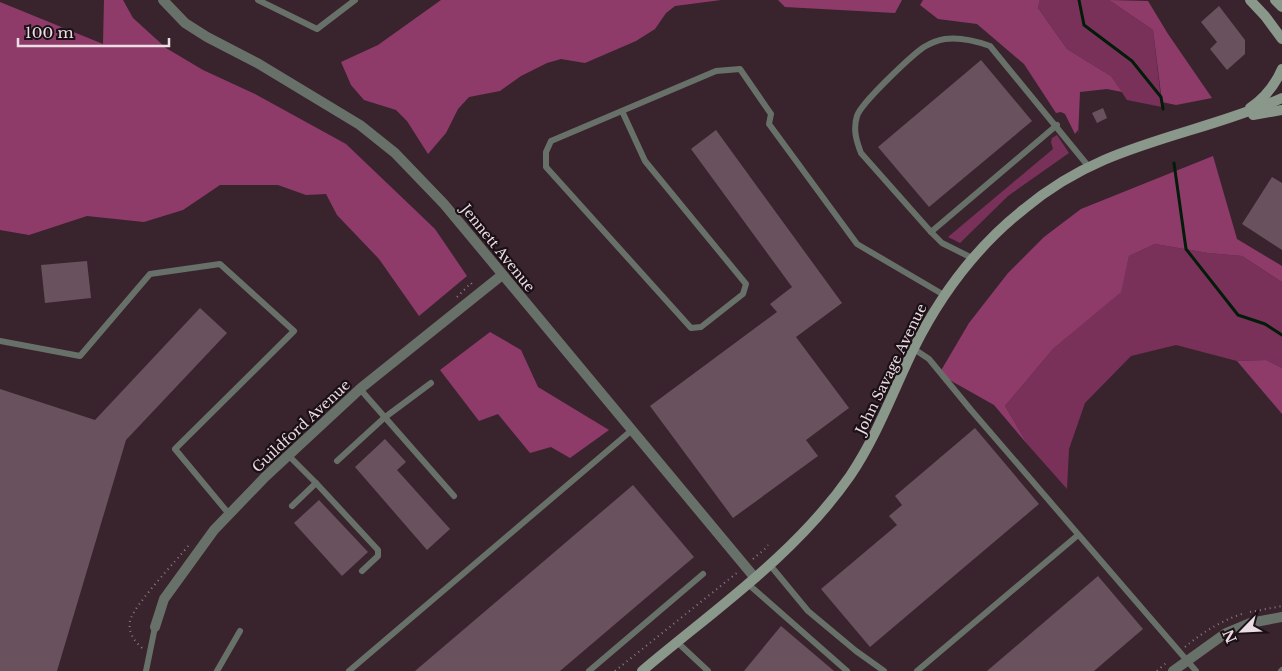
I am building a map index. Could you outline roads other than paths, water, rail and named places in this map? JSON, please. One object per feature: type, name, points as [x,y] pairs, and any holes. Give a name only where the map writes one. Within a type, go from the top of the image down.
[{"type":"main road","points":[[1250,0],[1265,16],[1282,40]]},
{"type":"main road","points":[[1275,0],[1282,8]]},
{"type":"main road","points":[[1228,119],[1252,106],[1266,95],[1282,69]]},
{"type":"main road","name":"John Savage Avenue","points":[[642,671],[752,581],[816,519],[850,476],[877,430],[914,349],[944,295],[972,258],[998,232],[1025,208],[1089,167],[1145,145],[1228,119],[1282,98]]},
{"type":"main road","points":[[1228,119],[1282,110]]},
{"type":"street","name":"Jennett Avenue","points":[[163,0],[185,23],[322,101],[360,125],[395,153],[444,204],[745,566],[752,581]]},
{"type":"street","name":"Guildford Avenue","points":[[155,627],[164,599],[214,530],[229,514],[288,455],[360,389],[502,275]]},
{"type":"street","points":[[1173,671],[1226,633],[1250,623],[1282,616]]},
{"type":"lane","points":[[258,0],[317,29],[355,0]]},
{"type":"lane","points":[[972,258],[942,243],[930,232],[862,153],[855,139],[858,113],[891,76],[925,46],[945,39],[971,39],[990,46],[1057,125],[1089,167]]},
{"type":"lane","points":[[622,111],[645,161],[746,284],[743,294],[701,327],[692,328],[546,167],[546,152],[551,141],[716,71],[740,69],[771,114],[770,124],[857,244],[944,295]]},
{"type":"lane","points":[[930,232],[1057,125]]},
{"type":"lane","points":[[0,341],[80,356],[150,274],[220,264],[294,331],[175,449],[229,514]]},
{"type":"lane","points":[[914,349],[929,359],[1186,662],[1196,671]]},
{"type":"lane","points":[[338,461],[384,418],[431,383]]},
{"type":"lane","points":[[360,389],[454,496]]},
{"type":"lane","points":[[349,671],[632,430]]},
{"type":"lane","points":[[288,455],[316,482],[378,550],[378,556],[362,571]]},
{"type":"lane","points":[[292,506],[316,482]]},
{"type":"lane","points":[[917,671],[1078,535]]},
{"type":"lane","points":[[770,565],[808,611],[884,671]]},
{"type":"lane","points":[[589,671],[703,574]]},
{"type":"lane","points":[[752,581],[847,671]]},
{"type":"lane","points":[[146,671],[155,627]]},
{"type":"lane","points":[[216,671],[240,630]]},
{"type":"lane","points":[[677,642],[708,671]]},
{"type":"waterway","points":[[1079,0],[1084,25],[1132,61],[1161,97],[1163,109]]},
{"type":"waterway","points":[[1174,163],[1186,249],[1238,315],[1265,324],[1282,335]]}]
